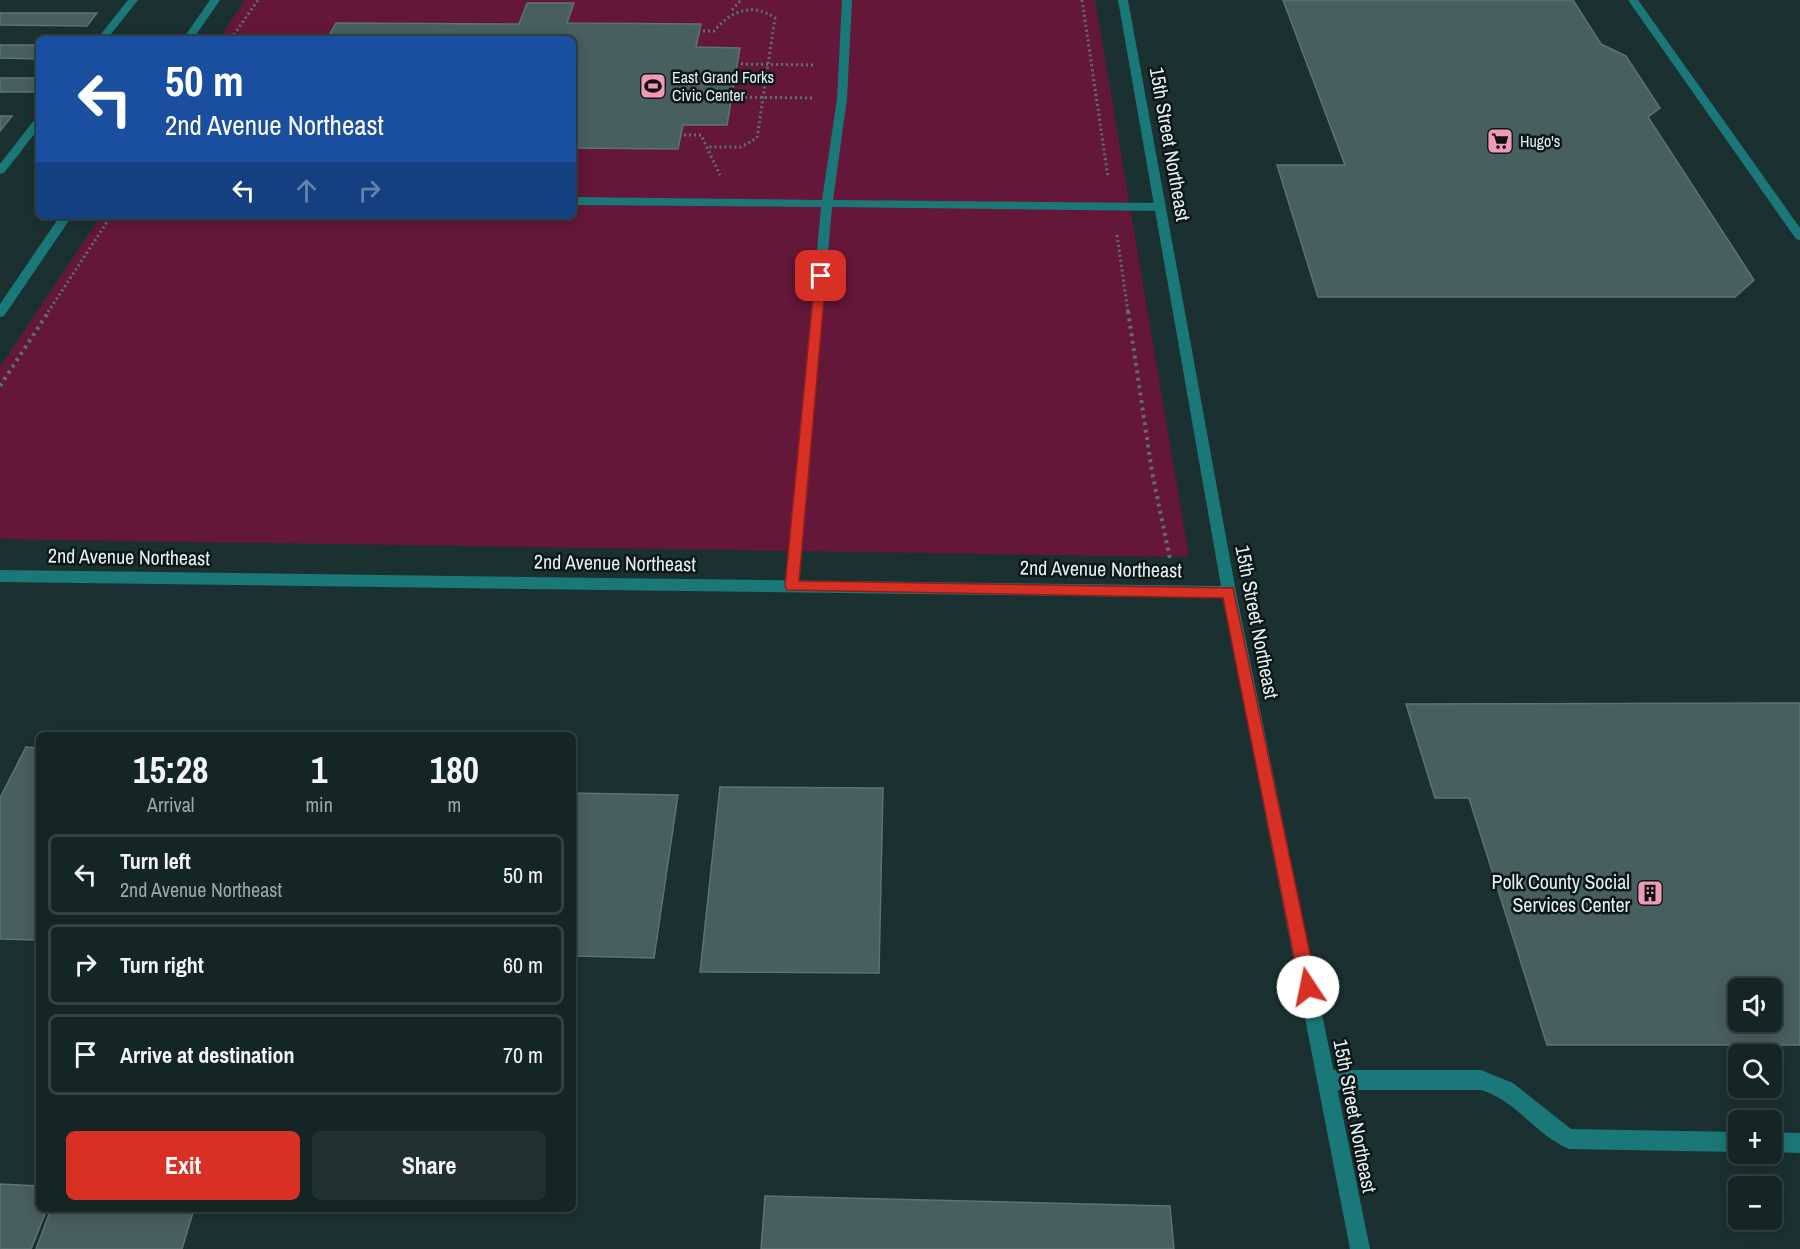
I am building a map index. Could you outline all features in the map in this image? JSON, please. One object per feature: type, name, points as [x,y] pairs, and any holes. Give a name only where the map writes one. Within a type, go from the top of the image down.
[{"type":"street","points":[[104,36],[133,0]]},
{"type":"street","points":[[190,36],[215,0]]},
{"type":"street","points":[[792,586],[827,204],[842,99],[848,0]]},
{"type":"street","name":"15th Street Northeast","points":[[1124,0],[1229,592],[1360,1249]]},
{"type":"street","points":[[1633,0],[1800,236]]},
{"type":"street","points":[[0,171],[36,125]]},
{"type":"street","points":[[576,201],[1160,207]]},
{"type":"street","points":[[0,313],[64,219]]},
{"type":"street","name":"2nd Avenue Northeast","points":[[0,576],[1229,592]]},
{"type":"street","points":[[1327,1080],[1481,1080],[1502,1087],[1518,1098],[1546,1125],[1569,1139],[1728,1142]]},
{"type":"street","points":[[1782,1142],[1800,1143]]},
{"type":"path","points":[[233,36],[258,0]]},
{"type":"path","points":[[703,32],[714,31],[741,0]]},
{"type":"path","points":[[1082,0],[1152,472],[1177,591]]},
{"type":"path","points":[[708,147],[728,148],[751,144],[757,138],[776,18],[762,9],[751,7],[732,11]]},
{"type":"path","points":[[741,64],[844,66]]},
{"type":"path","points":[[735,97],[842,99]]},
{"type":"path","points":[[684,135],[700,135],[708,147],[732,203]]},
{"type":"path","points":[[0,386],[109,219]]},
{"type":"shaded area","points":[[245,0],[1095,0],[1189,557],[0,539],[0,367],[99,219],[576,219],[576,36],[221,36]]},
{"type":"building","name":"Hugo's","points":[[1283,0],[1573,0],[1601,44],[1626,56],[1660,108],[1648,117],[1754,280],[1735,297],[1318,297],[1277,165],[1345,165]]},
{"type":"building","name":"East Grand Forks Civic Center","points":[[527,3],[574,3],[567,23],[701,24],[696,47],[740,48],[727,125],[683,125],[678,149],[576,148],[576,36],[329,36],[336,23],[519,24]]},
{"type":"building","points":[[0,13],[97,13],[87,26],[0,25]]},
{"type":"building","points":[[0,45],[36,45],[36,59],[0,58]]},
{"type":"building","points":[[0,78],[36,78],[36,92],[0,92]]},
{"type":"building","points":[[0,116],[12,116],[0,131]]},
{"type":"building","name":"Polk County Social Services Center","points":[[1800,703],[1800,1045],[1547,1045],[1469,798],[1435,798],[1406,704]]},
{"type":"building","points":[[26,747],[36,748],[36,940],[0,939],[0,798]]},
{"type":"building","points":[[720,787],[883,788],[879,973],[700,972]]},
{"type":"building","points":[[576,793],[678,795],[654,958],[576,956]]},
{"type":"building","points":[[0,1184],[36,1186],[36,1212],[46,1212],[31,1249],[0,1249]]},
{"type":"building","points":[[765,1196],[1170,1206],[1174,1249],[761,1249]]},
{"type":"building","points":[[50,1212],[193,1212],[182,1249],[36,1249]]},
{"type":"place","name":"East Grand Forks Civic Center","points":[[653,86]]},
{"type":"place","name":"Hugo's","points":[[1500,141]]},
{"type":"place","name":"Polk County Social Services Center","points":[[1650,893]]},
{"type":"route","points":[[821,276],[792,586],[1229,592],[1308,987]]}]
